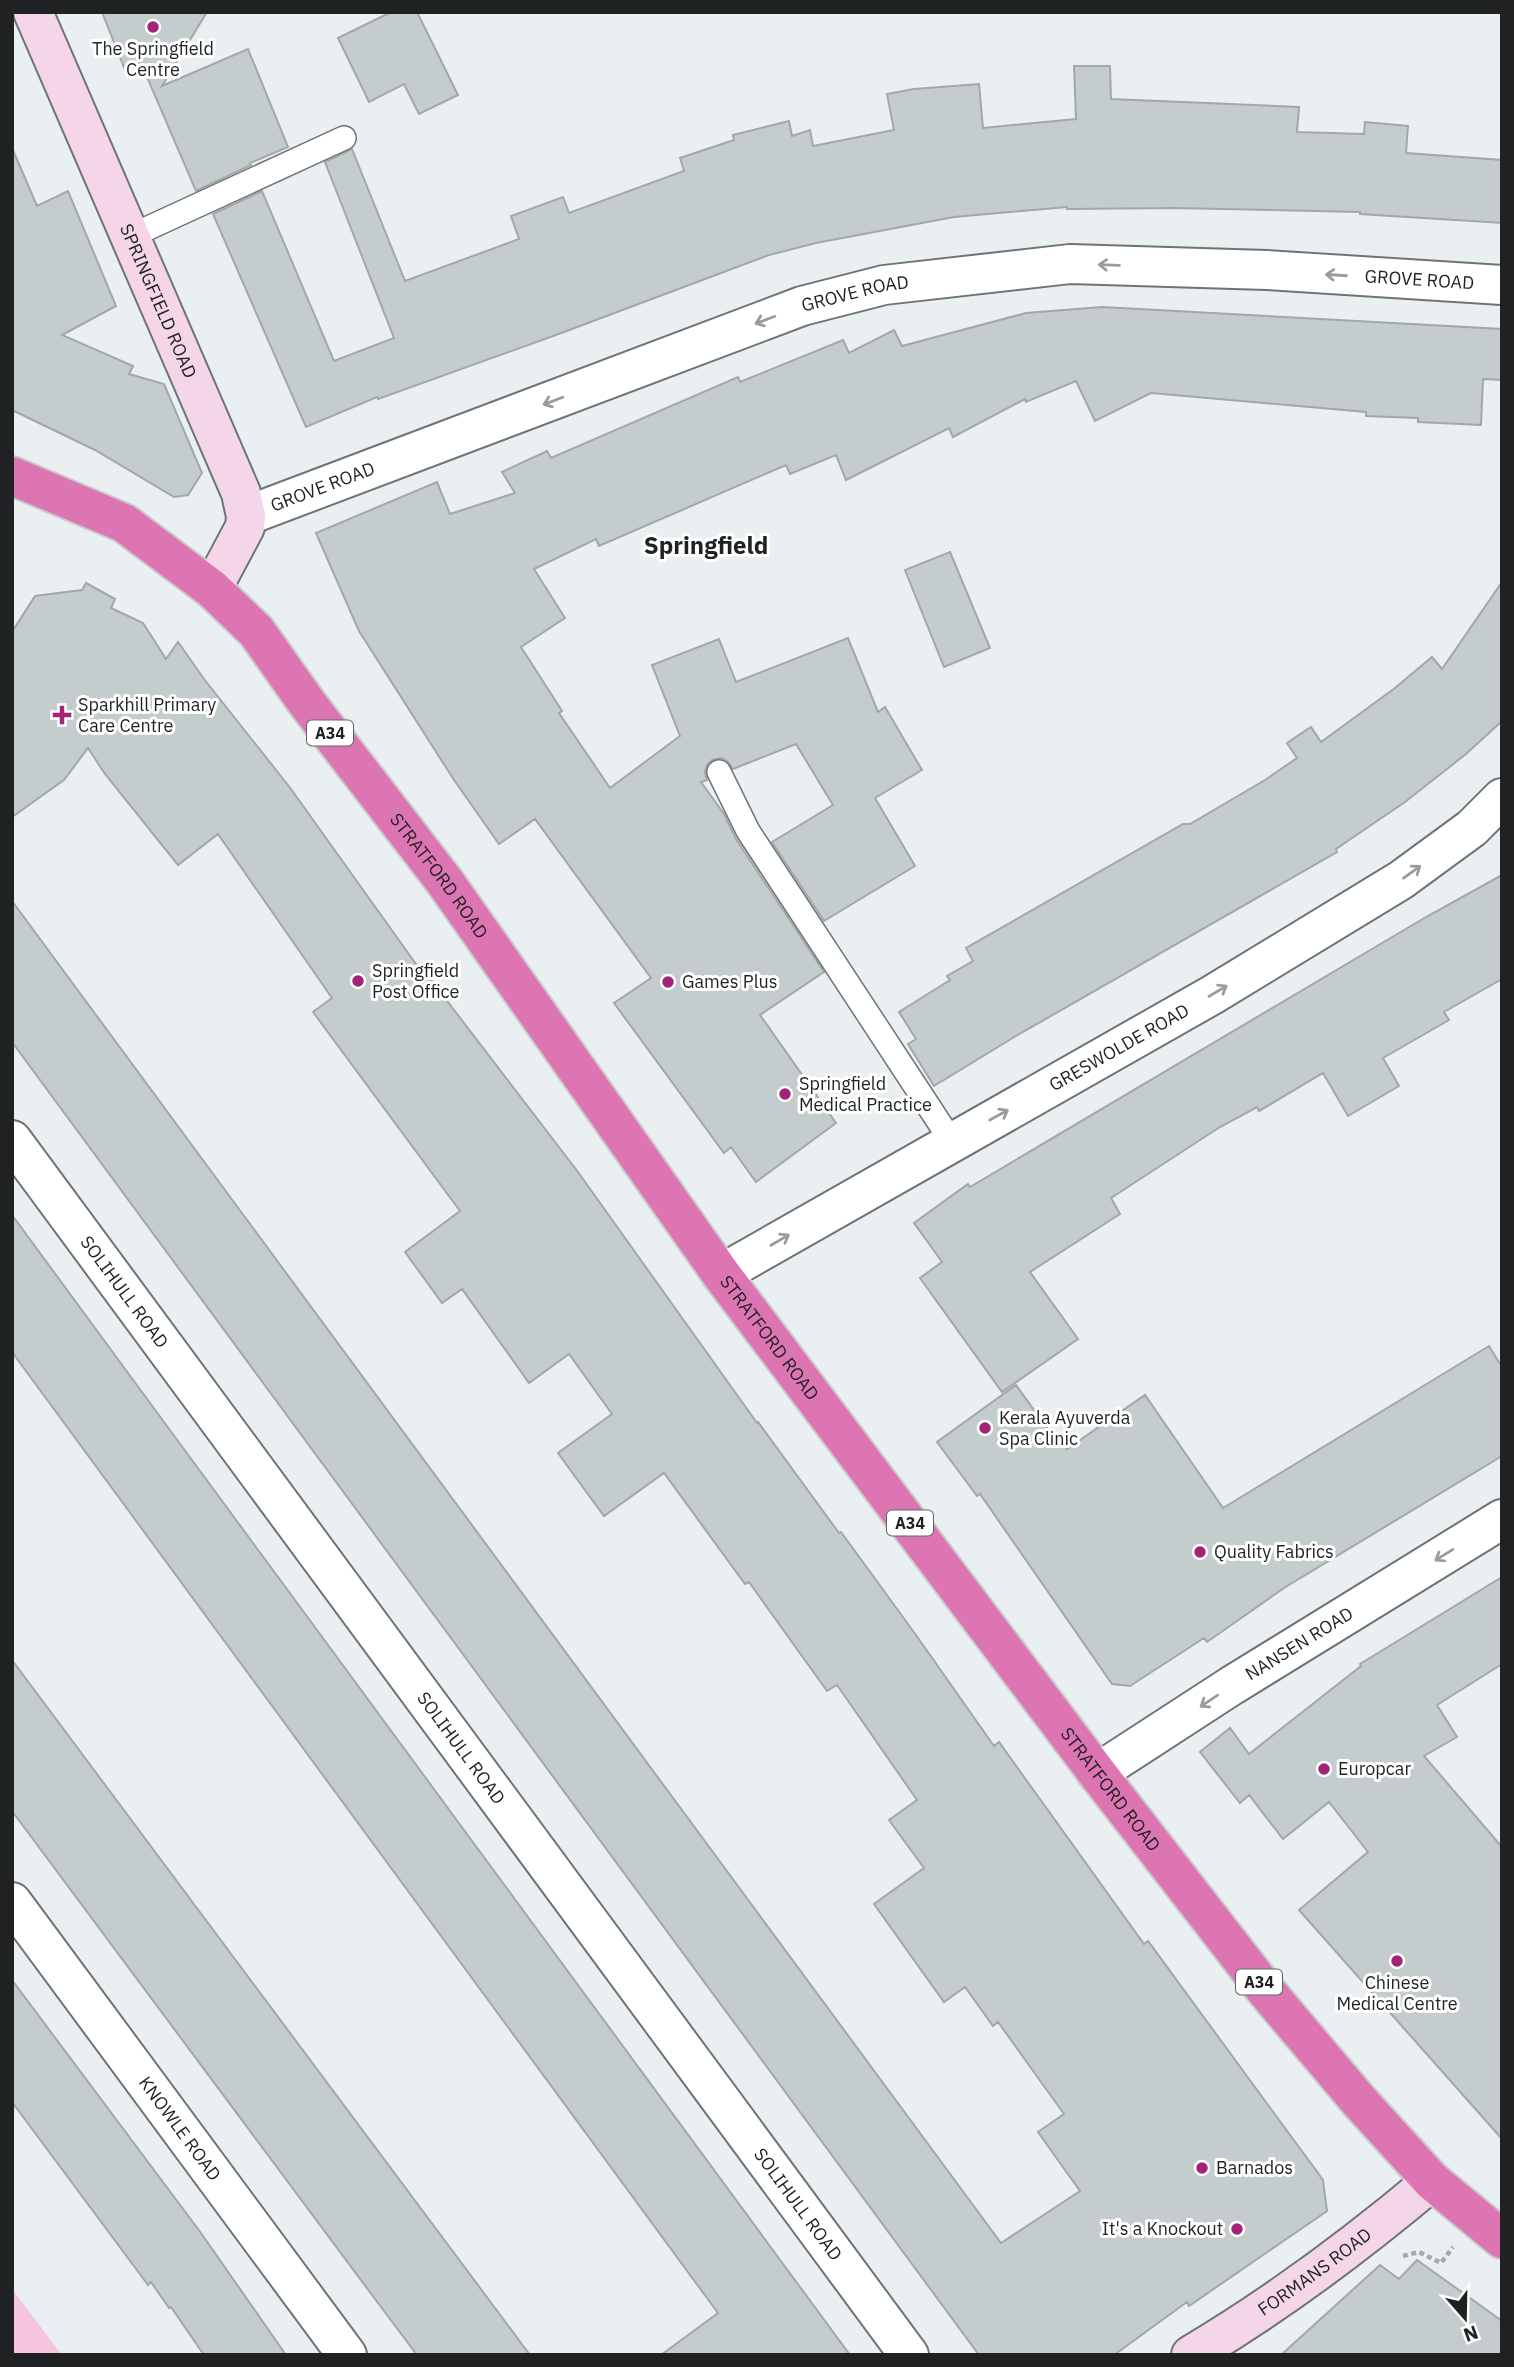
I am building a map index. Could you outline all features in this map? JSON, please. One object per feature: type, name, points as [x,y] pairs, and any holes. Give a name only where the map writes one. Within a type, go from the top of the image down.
[{"type":"highway","name":"STRATFORD ROAD","points":[[12,476],[124,523],[212,589],[263,640],[307,703],[444,882],[721,1275],[1097,1773],[1267,1992],[1359,2101],[1432,2181],[1498,2231]]},
{"type":"street","name":"SPRINGFIELD ROAD","points":[[33,12],[241,493],[246,516]]},
{"type":"street","name":"GROVE ROAD","points":[[246,516],[802,306],[884,285],[1070,264],[1267,270],[1502,285]]},
{"type":"street","points":[[212,589],[244,527],[246,516]]},
{"type":"street","name":"GRESWOLDE ROAD","points":[[721,1275],[1212,995],[1401,880],[1472,828],[1502,797]]},
{"type":"street","name":"SOLIHULL ROAD","points":[[12,1140],[909,2355]]},
{"type":"street","name":"NANSEN ROAD","points":[[1097,1773],[1231,1686],[1502,1519]]},
{"type":"street","name":"KNOWLE ROAD","points":[[12,1902],[347,2355]]},
{"type":"street","name":"FORMANS ROAD","points":[[1207,2351],[1366,2236],[1432,2181]]},
{"type":"lane","points":[[131,236],[344,138]]},
{"type":"lane","points":[[719,772],[748,831],[952,1142]]},
{"type":"shaded area","points":[[12,2289],[62,2355],[12,2355]]},
{"type":"building","points":[[102,12],[207,12],[162,86],[248,49],[288,147],[196,191],[141,63],[125,70]]},
{"type":"building","points":[[391,12],[417,12],[458,95],[419,114],[404,84],[369,102],[338,38]]},
{"type":"building","points":[[1074,66],[1110,66],[1111,99],[1299,107],[1297,132],[1364,134],[1365,122],[1408,126],[1406,153],[1502,160],[1502,223],[1360,212],[1174,208],[1067,207],[954,217],[816,243],[769,255],[556,335],[378,399],[377,397],[306,427],[213,214],[262,191],[334,361],[394,338],[325,162],[352,149],[405,281],[519,239],[511,216],[563,197],[569,213],[684,171],[680,158],[734,140],[733,135],[789,121],[792,136],[810,130],[813,146],[894,130],[887,94],[979,84],[983,128],[1076,119]]},
{"type":"building","points":[[12,148],[37,206],[68,191],[116,306],[62,335],[133,366],[129,374],[164,384],[202,473],[188,495],[174,497],[95,450],[12,410]]},
{"type":"building","points":[[1102,307],[1502,329],[1502,380],[1483,379],[1481,425],[1418,422],[1418,418],[1366,416],[1366,412],[1151,393],[1095,421],[1076,381],[1026,402],[1025,399],[953,437],[949,428],[846,480],[836,455],[790,474],[786,465],[599,546],[596,539],[534,569],[565,618],[521,647],[562,711],[559,713],[610,788],[680,736],[652,665],[719,639],[736,682],[848,638],[878,712],[885,707],[922,770],[875,798],[915,866],[824,921],[772,842],[833,805],[796,744],[733,769],[721,758],[712,760],[707,765],[707,780],[701,782],[824,972],[760,1015],[836,1123],[756,1182],[731,1147],[724,1153],[614,1003],[651,978],[535,819],[499,844],[454,780],[359,631],[316,533],[437,482],[450,514],[515,493],[502,472],[547,451],[551,458],[738,377],[740,382],[843,340],[849,353],[894,330],[902,346],[1026,313]]},
{"type":"building","points":[[950,552],[990,648],[944,667],[905,570]]},
{"type":"building","points":[[1502,582],[1502,721],[1466,754],[1405,802],[1336,849],[1337,852],[934,1086],[908,1044],[916,1039],[899,1012],[950,980],[947,976],[973,961],[966,948],[1265,780],[1297,758],[1287,743],[1311,727],[1321,742],[1395,688],[1432,657],[1442,669]]},
{"type":"building","points":[[86,583],[115,599],[111,608],[143,623],[166,659],[178,642],[291,789],[426,978],[428,976],[578,1172],[757,1423],[839,1533],[841,1532],[994,1746],[999,1742],[1144,1944],[1148,1941],[1323,2180],[1327,2211],[1189,2306],[1187,2302],[1114,2355],[979,2355],[12,1042],[12,901],[1001,2243],[1080,2191],[1038,2132],[1064,2114],[998,2022],[993,2026],[965,1987],[944,2002],[874,1904],[924,1868],[889,1820],[917,1800],[837,1685],[827,1691],[749,1582],[745,1584],[664,1473],[604,1516],[558,1453],[612,1414],[569,1354],[529,1383],[462,1289],[442,1303],[405,1252],[460,1211],[313,1012],[332,998],[218,834],[178,865],[105,774],[88,748],[64,780],[12,817],[12,632],[35,596],[82,590]]},
{"type":"building","points":[[1502,875],[1502,979],[1444,1012],[1449,1020],[1383,1058],[1399,1086],[1348,1116],[1323,1073],[1259,1111],[1257,1107],[1220,1127],[1111,1198],[1120,1214],[1030,1272],[1078,1339],[1002,1392],[920,1278],[942,1262],[914,1223],[968,1184],[970,1187],[1426,917]]},
{"type":"building","points":[[12,1215],[850,2355],[661,2355],[718,2313],[12,1352]]},
{"type":"building","points":[[1489,1346],[1502,1367],[1502,1456],[1284,1588],[1207,1642],[1204,1638],[1130,1686],[1112,1684],[980,1494],[977,1496],[937,1442],[1016,1385],[1060,1446],[1064,1443],[1067,1449],[1145,1395],[1223,1508]]},
{"type":"building","points":[[1502,1577],[1502,1664],[1437,1705],[1457,1737],[1424,1756],[1502,1847],[1502,2139],[1299,1910],[1368,1852],[1329,1802],[1283,1839],[1249,1795],[1240,1803],[1200,1752],[1230,1728],[1249,1754],[1361,1666],[1360,1664]]},
{"type":"building","points":[[12,1660],[530,2355],[417,2355],[375,2299],[12,1811]]},
{"type":"building","points":[[12,1980],[201,2233],[286,2355],[204,2355],[171,2307],[169,2308],[151,2282],[148,2285],[12,2102]]},
{"type":"building","points":[[1417,2260],[1502,2321],[1502,2355],[1281,2355],[1380,2265],[1399,2279]]},
{"type":"place","name":"The Springfield Centre","points":[[153,27]]},
{"type":"place","name":"Sparkhill Primary Care Centre","points":[[62,715]]},
{"type":"place","name":"Springfield Post Office","points":[[358,981]]},
{"type":"place","name":"Games Plus","points":[[668,982]]},
{"type":"place","name":"Springfield Medical Practice","points":[[785,1094]]},
{"type":"place","name":"Kerala Ayuverda Spa Clinic","points":[[985,1428]]},
{"type":"place","name":"Quality Fabrics","points":[[1200,1552]]},
{"type":"place","name":"Europcar","points":[[1324,1769]]},
{"type":"place","name":"Chinese Medical Centre","points":[[1397,1961]]},
{"type":"place","name":"Barnados","points":[[1202,2168]]},
{"type":"place","name":"It's a Knockout","points":[[1237,2229]]},
{"type":"district","name":"Springfield","points":[[706,546]]}]
